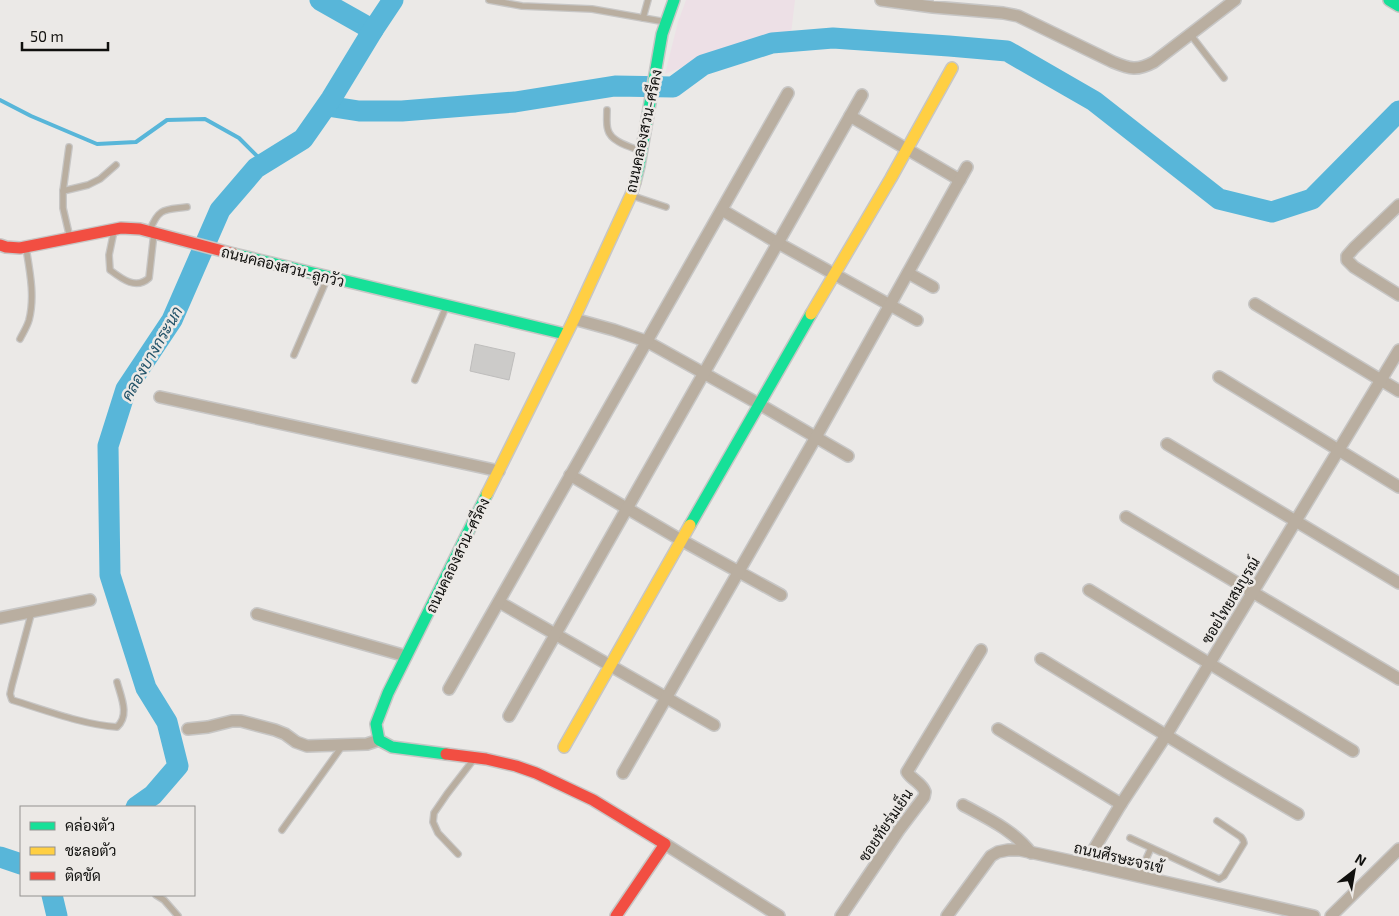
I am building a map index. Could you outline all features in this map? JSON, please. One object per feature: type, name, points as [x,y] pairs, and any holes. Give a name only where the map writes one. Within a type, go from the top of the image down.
[{"type":"street","name":"ถนนคลองสวน-ศรีคง","points":[[379,740],[376,724],[388,693],[574,319],[631,196],[642,151],[662,34],[674,0]]},
{"type":"street","points":[[881,0],[1018,16],[1113,62],[1140,69],[1154,62],[1235,0]]},
{"type":"street","points":[[1389,0],[1399,6]]},
{"type":"street","points":[[564,748],[952,68]]},
{"type":"street","points":[[449,689],[788,93]]},
{"type":"street","points":[[509,716],[862,95]]},
{"type":"street","points":[[850,116],[960,180]]},
{"type":"street","points":[[623,773],[968,167]]},
{"type":"street","points":[[1399,205],[1354,248],[1346,260],[1399,295]]},
{"type":"street","points":[[722,210],[917,320]]},
{"type":"street","name":"ถนนคลองสวน-ลูกวัว","points":[[0,246],[6,248],[25,246],[121,228],[140,229],[225,252],[565,334]]},
{"type":"street","points":[[908,273],[933,286]]},
{"type":"street","points":[[1255,304],[1399,391]]},
{"type":"street","points":[[574,319],[646,341],[848,456]]},
{"type":"street","name":"ซอยไทยสมบูรณ์","points":[[1085,864],[1120,804],[1167,734],[1399,350]]},
{"type":"street","points":[[1219,377],[1399,487]]},
{"type":"street","points":[[160,397],[498,471]]},
{"type":"street","points":[[1167,444],[1399,583]]},
{"type":"street","points":[[570,475],[681,540],[781,595]]},
{"type":"street","points":[[1126,517],[1399,679]]},
{"type":"street","points":[[1089,590],[1353,751]]},
{"type":"street","points":[[0,618],[90,600]]},
{"type":"street","points":[[498,602],[714,725]]},
{"type":"street","points":[[257,614],[406,656]]},
{"type":"street","name":"ซอยทัยร่มเย็น","points":[[841,916],[899,830],[924,797],[923,787],[911,778],[908,772],[981,650]]},
{"type":"street","points":[[1041,659],[1298,814]]},
{"type":"street","points":[[188,729],[241,721],[275,730],[307,746],[367,744],[379,740],[392,747],[476,757],[516,766],[536,773],[593,800],[779,916]]},
{"type":"street","points":[[998,730],[1120,804]]},
{"type":"street","points":[[963,805],[1011,833],[1024,843],[1031,853]]},
{"type":"street","points":[[616,916],[665,844]]},
{"type":"street","points":[[1331,916],[1399,849]]},
{"type":"street","name":"ถนนศีรษะจรเข้","points":[[947,916],[992,856],[998,852],[1008,850],[1020,850],[1085,864],[1314,916]]},
{"type":"lane","points":[[489,0],[522,6],[592,9],[666,22]]},
{"type":"lane","points":[[642,18],[648,0]]},
{"type":"lane","points":[[1190,34],[1224,78]]},
{"type":"lane","points":[[607,110],[608,131],[610,135],[619,142],[642,151]]},
{"type":"lane","points":[[69,148],[63,192],[63,208],[70,238]]},
{"type":"lane","points":[[63,192],[88,185],[100,179],[116,165]]},
{"type":"lane","points":[[631,196],[666,207]]},
{"type":"lane","points":[[114,229],[109,255],[110,270],[128,282],[142,283],[149,278],[152,232],[158,214],[163,210],[187,207]]},
{"type":"lane","points":[[20,339],[29,322],[32,290],[25,246]]},
{"type":"lane","points":[[294,355],[327,277]]},
{"type":"lane","points":[[415,380],[446,306]]},
{"type":"lane","points":[[32,611],[12,685],[10,694],[12,700],[68,717],[108,727],[117,727],[122,722],[125,708],[117,682]]},
{"type":"lane","points":[[282,830],[343,745]]},
{"type":"lane","points":[[458,854],[438,834],[433,822],[434,813],[476,757]]},
{"type":"lane","points":[[1130,838],[1219,878],[1224,876],[1244,843],[1241,837],[1216,821]]},
{"type":"lane","points":[[1138,877],[1151,848]]},
{"type":"lane","points":[[158,896],[164,900],[178,916]]},
{"type":"shaded area","points":[[686,0],[795,0],[791,34],[776,40],[717,51],[665,74],[678,22]]},
{"type":"building","points":[[475,344],[515,353],[509,380],[470,371]]},
{"type":"waterway","points":[[320,0],[373,30]]},
{"type":"waterway","name":"คลองบางกระนก","points":[[137,806],[153,795],[178,766],[167,722],[146,688],[110,575],[108,446],[126,389],[172,320],[220,210],[256,168],[303,139],[331,99],[393,0]]},
{"type":"waterway","points":[[327,106],[359,111],[402,111],[515,102],[615,86],[673,87],[703,65],[772,43],[833,38],[1007,51],[1094,101],[1219,199],[1272,212],[1312,199],[1399,111]]},
{"type":"waterway","points":[[0,100],[31,116],[97,144],[136,142],[167,120],[205,119],[239,138],[264,163]]},
{"type":"waterway","name":"คลองบางกระนก","points":[[0,857],[20,864]]},
{"type":"waterway","points":[[52,896],[57,916]]},
{"type":"traffic: fast","points":[[635,182],[662,34],[674,0]]},
{"type":"traffic: fast","points":[[1389,0],[1399,6]]},
{"type":"traffic: fast","points":[[234,254],[565,334]]},
{"type":"traffic: fast","points":[[690,525],[811,314]]},
{"type":"traffic: fast","points":[[446,754],[392,747],[379,740],[376,724],[388,693],[487,494]]},
{"type":"traffic: slow","points":[[811,314],[891,178],[952,68]]},
{"type":"traffic: slow","points":[[487,494],[574,319],[631,195],[635,182]]},
{"type":"traffic: slow","points":[[564,747],[690,525]]},
{"type":"traffic: jam","points":[[0,245],[20,248],[121,228],[140,229],[234,254]]},
{"type":"traffic: jam","points":[[446,754],[486,759],[536,773],[593,800],[665,844],[616,916]]}]
